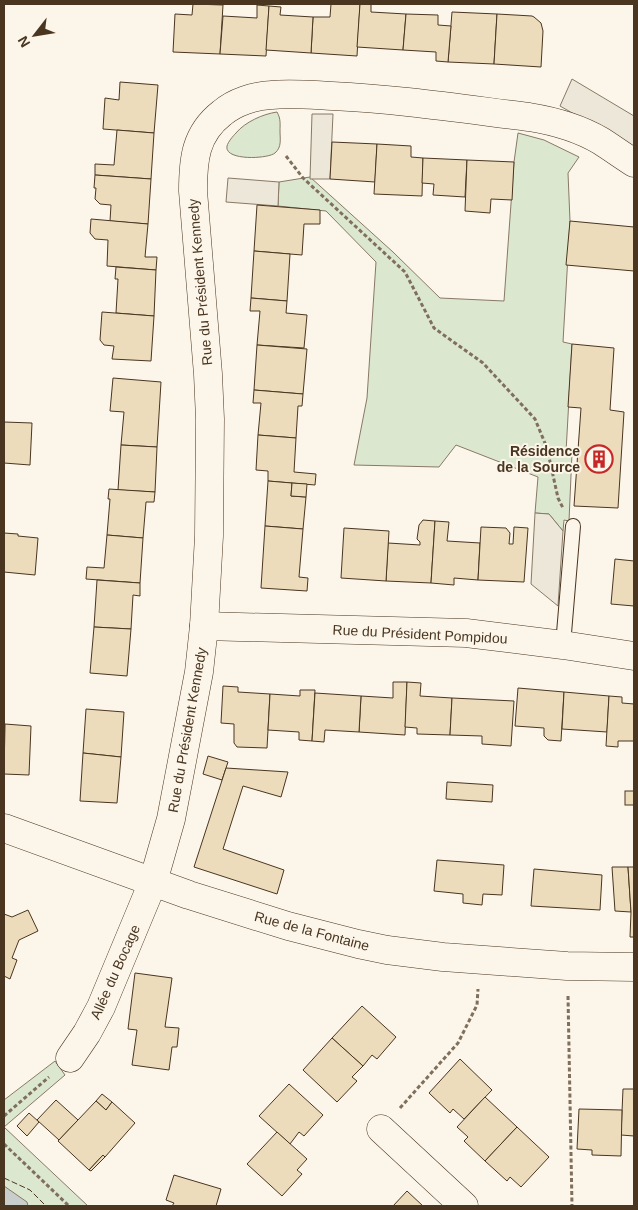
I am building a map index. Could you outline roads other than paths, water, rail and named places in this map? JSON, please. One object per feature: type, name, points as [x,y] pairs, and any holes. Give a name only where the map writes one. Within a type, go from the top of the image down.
[{"type":"street","name":"Rue du Président Kennedy","points":[[153,882],[171,819],[180,778],[199,672],[204,626],[209,536],[210,419],[193,191],[193,168],[196,152],[210,124],[222,112],[236,104],[253,98],[271,95],[295,94],[382,99],[550,121],[569,126],[599,140],[634,163]]},
{"type":"street","name":"Rue du Président Pompidou","points":[[204,626],[475,634],[634,656]]},
{"type":"street","name":"Rue de la Fontaine","points":[[4,828],[246,914],[350,942],[415,954],[567,966],[634,967]]},
{"type":"street","name":"Allée du Bocage","points":[[70,1058],[101,1007],[153,882]]},
{"type":"street","points":[[381,1129],[464,1206]]},
{"type":"lane","points":[[563,645],[573,526]]},
{"type":"place","name":"Résidence de la Source","points":[[599,459]]}]
